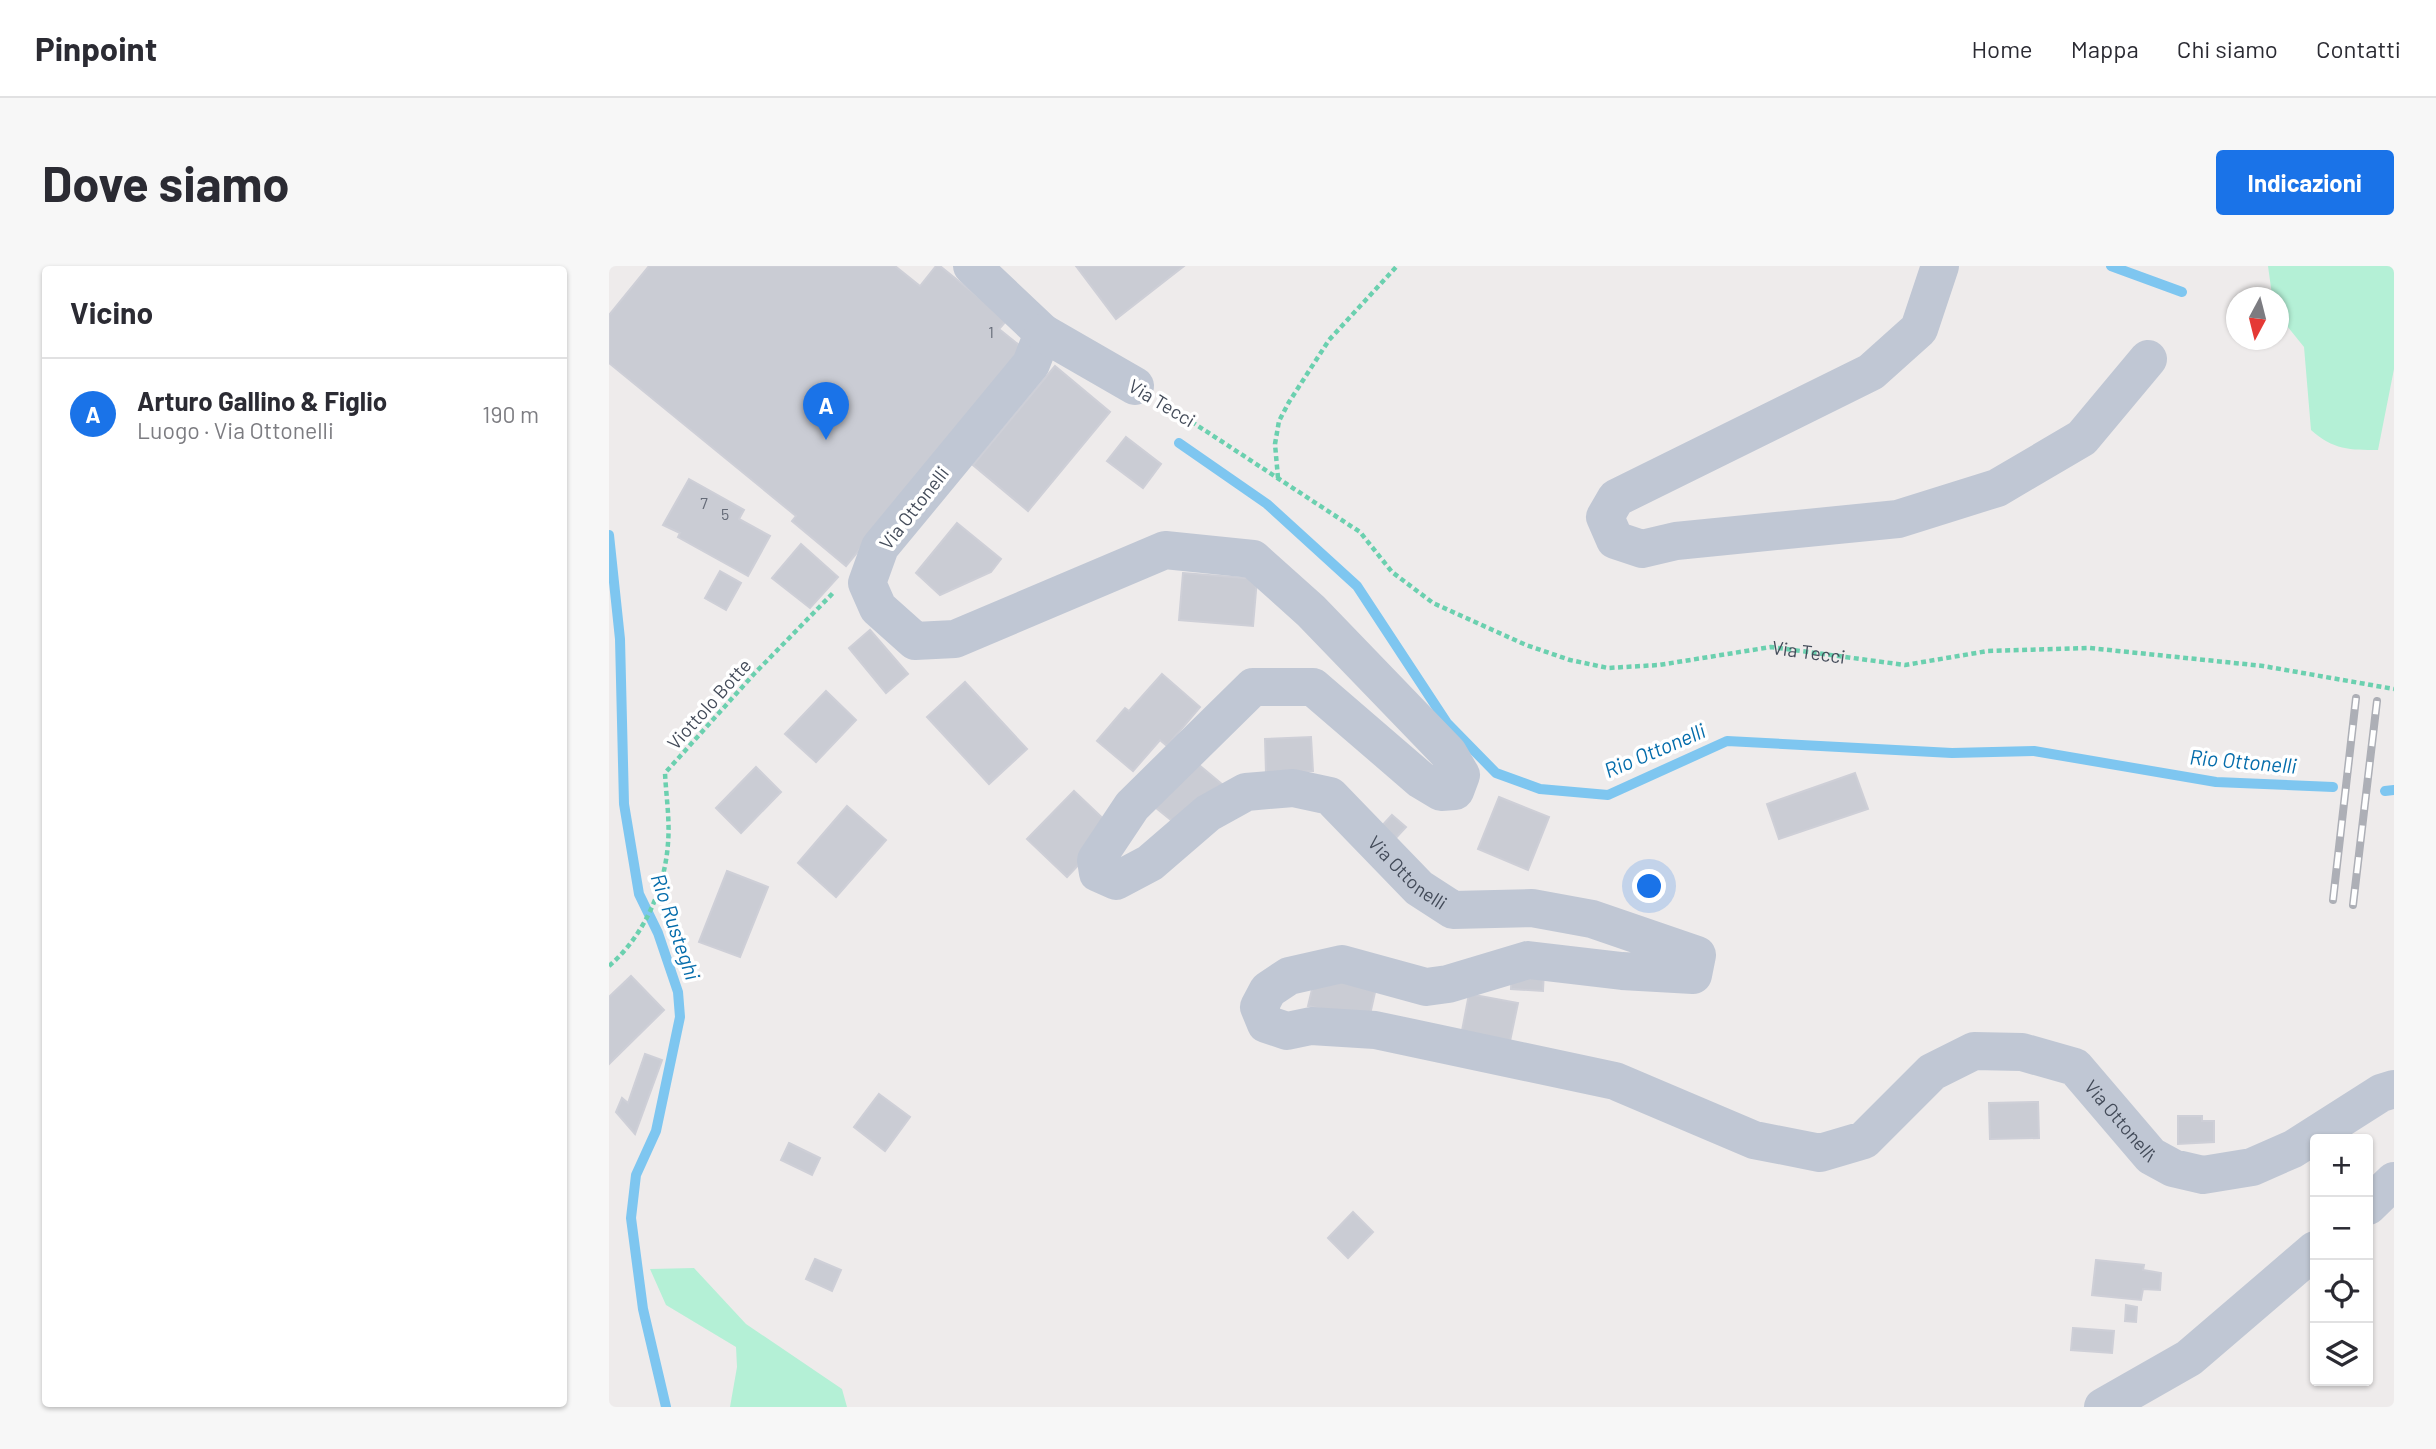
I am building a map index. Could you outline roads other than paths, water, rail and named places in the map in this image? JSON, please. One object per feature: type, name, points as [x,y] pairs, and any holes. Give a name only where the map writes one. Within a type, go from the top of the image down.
[{"type":"street","points":[[972,266],[1043,333]]},
{"type":"street","points":[[1940,266],[1919,329],[1871,372],[1616,498],[1605,517],[1615,540],[1642,549],[1676,541],[1898,519],[1997,488],[2082,438],[2148,359]]},
{"type":"street","name":"Via Tecci","points":[[1043,333],[1135,386]]},
{"type":"street","name":"Via Ottonelli","points":[[1043,333],[1031,364],[880,547],[867,583],[878,608],[915,641],[955,639],[1165,550],[1253,559],[1311,611],[1448,753],[1461,775],[1455,791],[1441,792],[1421,780],[1313,687],[1253,687],[1132,806],[1096,860],[1098,873],[1116,881],[1150,863],[1208,813],[1246,792],[1293,788],[1331,796],[1419,888],[1453,910],[1532,908],[1580,916],[1683,948],[1697,955],[1693,975],[1636,973],[1528,960],[1426,988],[1342,964],[1289,976],[1268,990],[1259,1007],[1266,1024],[1287,1031],[1311,1026],[1375,1030],[1615,1081],[1754,1140],[1820,1153],[1864,1140],[1932,1072],[1974,1051],[2022,1052],[2075,1067],[2151,1156],[2173,1168],[2203,1175],[2252,1167],[2293,1149],[2381,1093],[2394,1089]]},
{"type":"street","points":[[2373,1201],[2394,1181]]},
{"type":"street","points":[[2103,1407],[2189,1358],[2310,1254]]},
{"type":"waterway","points":[[2111,266],[2182,292]]},
{"type":"waterway","name":"Rio Ottonelli","points":[[1179,443],[1267,504],[1357,586],[1447,723],[1496,773],[1540,789],[1608,795],[1727,741],[1952,753],[2034,751],[2216,782],[2333,787]]},
{"type":"waterway","name":"Rio Rusteghi","points":[[609,535],[620,639],[624,804],[639,894],[658,933],[678,992],[680,1017],[656,1131],[636,1175],[631,1218],[643,1309],[666,1407]]},
{"type":"waterway","name":"Rio Ottonelli","points":[[2385,791],[2394,790]]},
{"type":"railway","points":[[2333,900],[2356,698]]},
{"type":"railway","points":[[2353,905],[2377,701]]},
{"type":"place","name":"Arturo Gallino & Figlio","points":[[826,440]]}]
